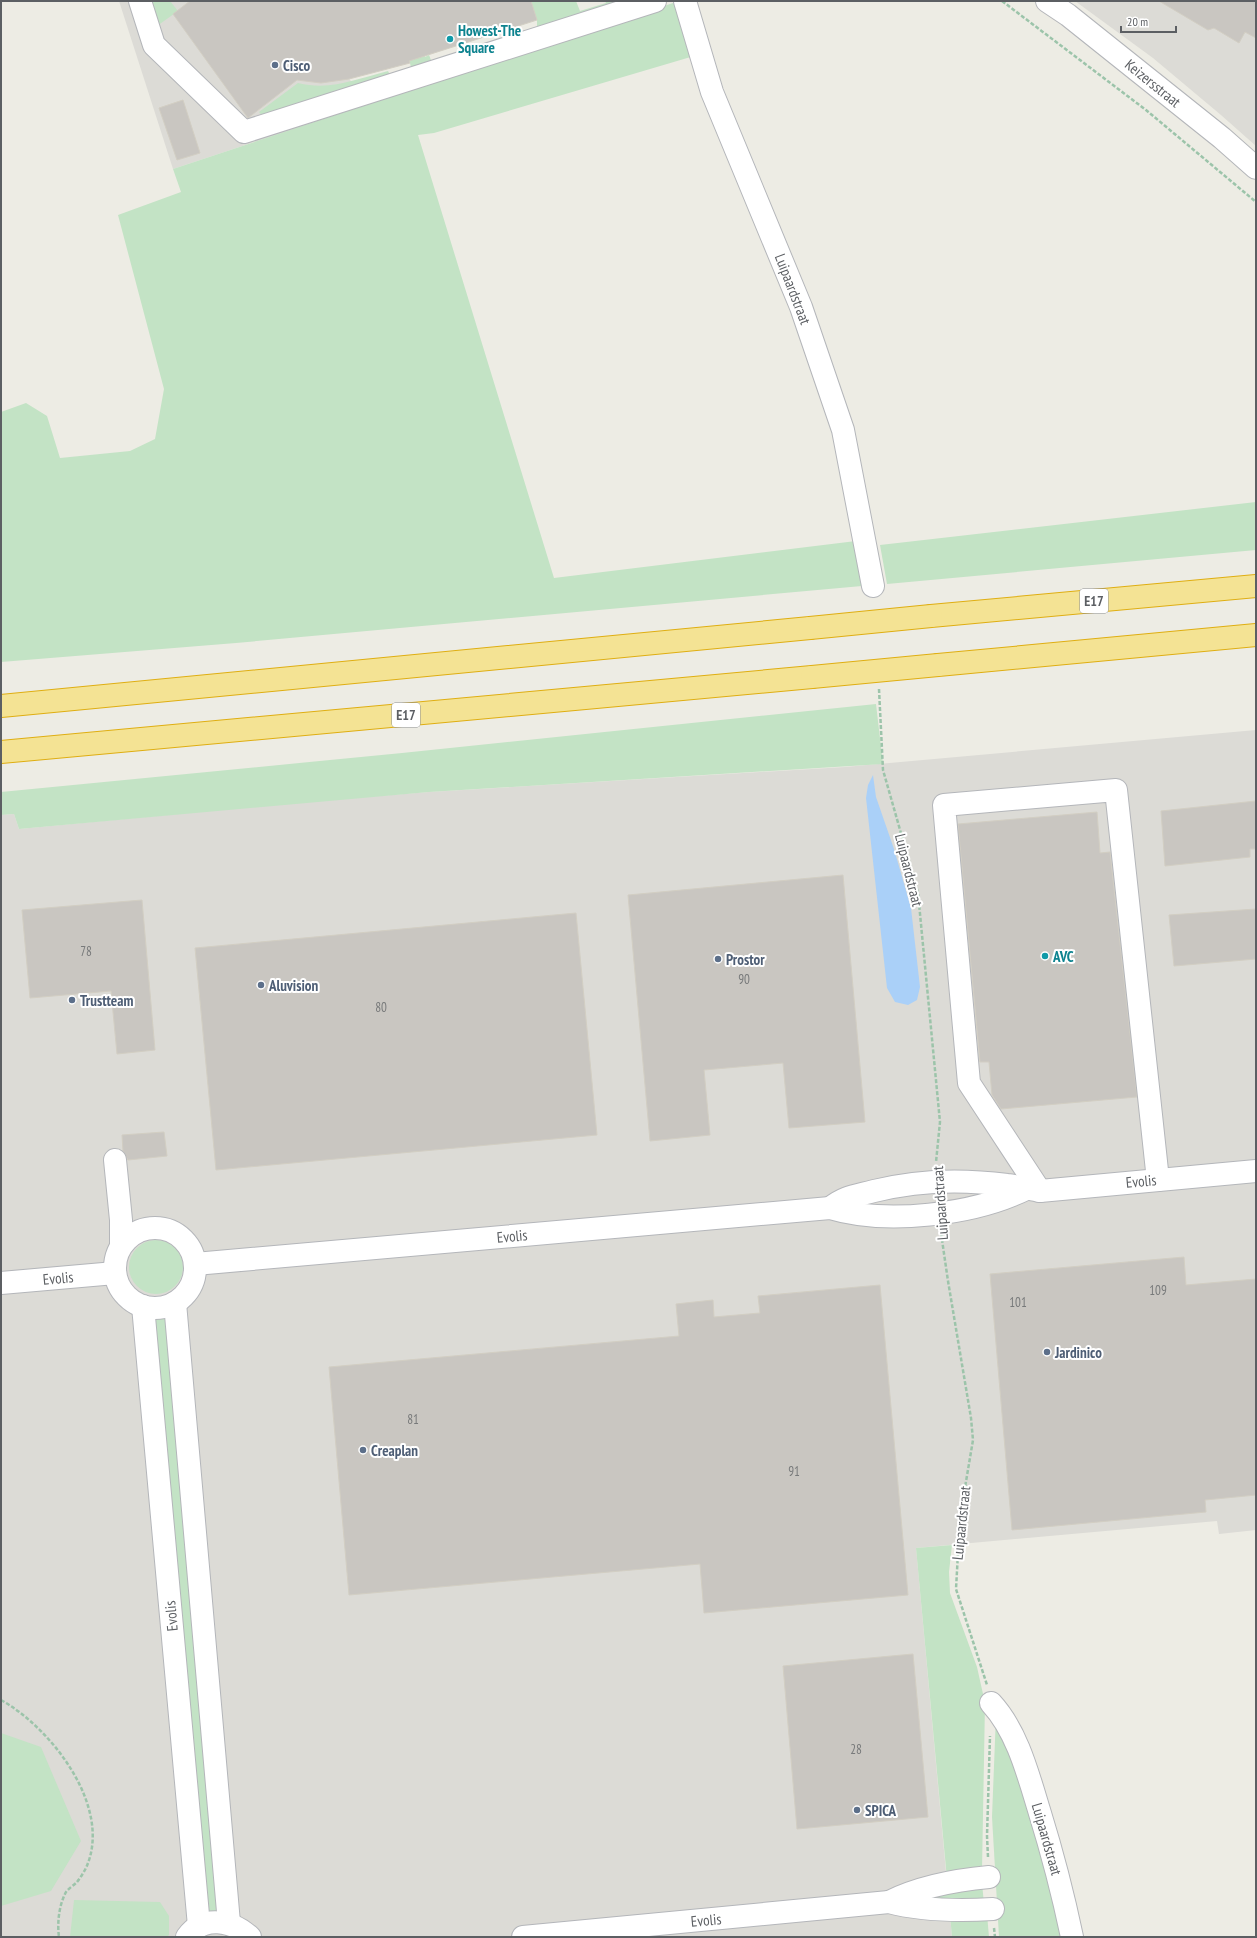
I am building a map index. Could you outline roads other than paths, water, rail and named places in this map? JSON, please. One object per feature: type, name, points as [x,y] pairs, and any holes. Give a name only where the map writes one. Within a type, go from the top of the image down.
[{"type":"highway","name":"E17","points":[[1,706],[1256,586]]},
{"type":"highway","name":"E17","points":[[1,752],[1256,635]]},
{"type":"street","points":[[140,1],[154,45],[244,132],[655,1]]},
{"type":"street","name":"Luipaardstraat","points":[[685,1],[712,92],[800,307],[842,430],[873,586]]},
{"type":"street","name":"Keizersstraat","points":[[1047,1],[1068,15],[1204,123],[1256,168]]},
{"type":"street","points":[[1033,1190],[969,1083],[944,806],[1116,790],[1158,1180]]},
{"type":"street","points":[[115,1160],[122,1245]]},
{"type":"street","name":"Evolis","points":[[195,1264],[830,1208],[844,1212],[901,1216],[939,1213],[956,1211],[1033,1190],[1256,1171]]},
{"type":"street","name":"Evolis","points":[[830,1208],[841,1199],[899,1185],[952,1180],[1009,1185],[1033,1190]]},
{"type":"street","points":[[147,1228],[168,1230],[177,1234],[185,1241],[191,1250],[195,1264],[193,1281],[189,1290],[175,1303],[160,1308],[143,1306],[128,1298],[121,1289],[115,1273],[116,1256],[122,1245],[128,1237],[147,1228]]},
{"type":"street","name":"Evolis","points":[[1,1283],[115,1273]]},
{"type":"street","name":"Evolis","points":[[143,1306],[193,1932],[219,1922],[229,1923],[175,1303]]},
{"type":"street","name":"Luipaardstraat","points":[[991,1703],[998,1711],[1016,1744],[1028,1774],[1052,1855],[1072,1937]]},
{"type":"street","name":"Evolis","points":[[523,1937],[889,1902],[904,1895],[960,1880],[989,1877]]},
{"type":"street","name":"Evolis","points":[[889,1902],[904,1906],[947,1910],[993,1909]]},
{"type":"street","points":[[229,1923],[240,1928],[250,1937]]},
{"type":"water","points":[[873,775],[876,797],[894,849],[911,908],[920,987],[917,1000],[908,1005],[895,1002],[887,988],[866,798],[868,785]]},
{"type":"place","name":"Howest-The Square","points":[[450,39]]},
{"type":"place","name":"Cisco","points":[[275,65]]},
{"type":"place","name":"AVC","points":[[1045,956]]},
{"type":"place","name":"Prostor","points":[[718,959]]},
{"type":"place","name":"Aluvision","points":[[261,985]]},
{"type":"place","name":"Trustteam","points":[[72,1000]]},
{"type":"place","name":"Jardinico","points":[[1047,1352]]},
{"type":"place","name":"Creaplan","points":[[363,1450]]},
{"type":"place","name":"SPICA","points":[[857,1810]]}]
